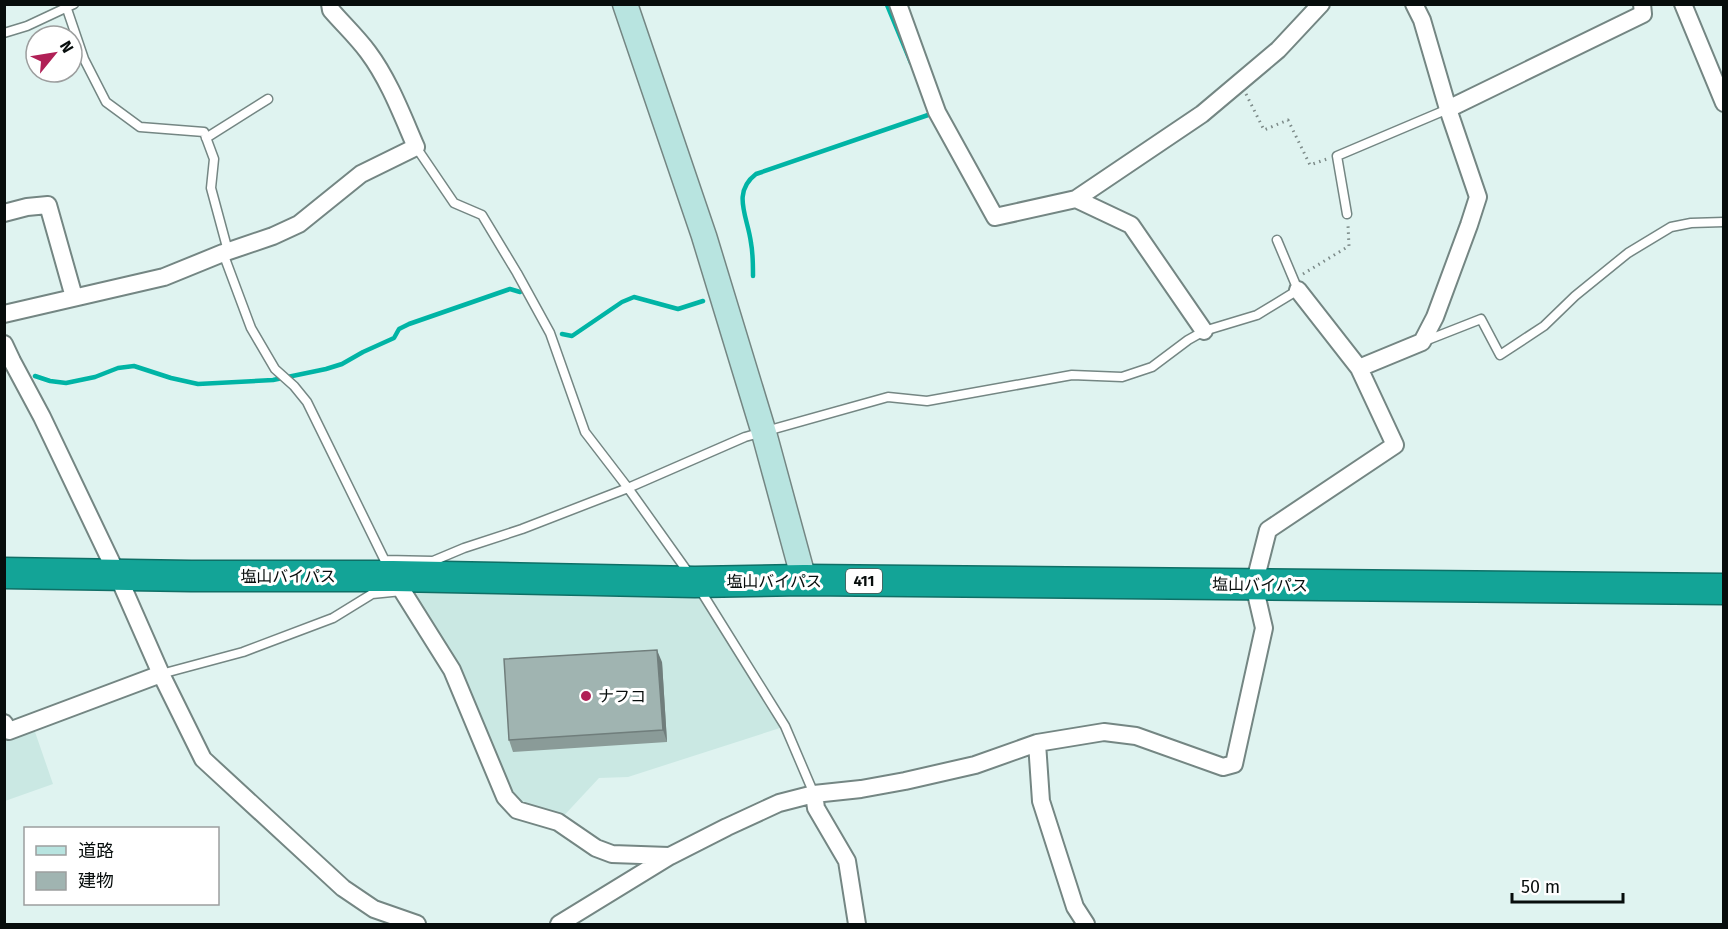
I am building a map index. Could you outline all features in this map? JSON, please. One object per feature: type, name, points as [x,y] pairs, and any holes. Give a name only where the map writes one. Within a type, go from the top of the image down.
[{"type":"highway","name":"塩山バイパス","points":[[4,573],[393,576],[695,582],[804,580],[1724,589]]},
{"type":"street","points":[[4,314],[164,277],[225,252],[273,236],[299,224],[361,174],[416,147],[399,107],[376,64],[367,50],[331,10],[330,4]]},
{"type":"street","points":[[625,4],[704,236],[765,433],[804,580]]},
{"type":"street","points":[[898,4],[937,112],[995,217],[1076,200],[1194,120],[1278,50],[1321,4]]},
{"type":"street","points":[[1359,368],[1422,342],[1435,317],[1478,197],[1448,109],[1422,20],[1414,4]]},
{"type":"street","points":[[1448,109],[1643,14],[1642,4]]},
{"type":"street","points":[[1683,4],[1724,103]]},
{"type":"street","points":[[1076,200],[1131,225],[1204,332]]},
{"type":"street","points":[[4,213],[27,207],[48,206],[74,297]]},
{"type":"street","points":[[559,924],[670,856],[779,803],[814,794],[861,789],[952,770],[975,765],[1037,743],[1104,732],[1136,736],[1223,767],[1234,764],[1264,628],[1254,585],[1268,530],[1395,445],[1359,368],[1296,284]]},
{"type":"street","points":[[4,344],[8,362],[42,417],[117,574],[161,675],[203,759],[342,888],[374,909],[417,924]]},
{"type":"street","points":[[393,576],[452,670],[505,797],[517,810],[558,822],[596,849],[612,854],[670,856]]},
{"type":"street","points":[[4,723],[9,731],[161,675]]},
{"type":"street","points":[[1037,743],[1041,801],[1075,907],[1086,924]]},
{"type":"street","points":[[814,794],[816,808],[847,861],[857,924]]},
{"type":"lane","points":[[4,33],[27,26],[70,7],[84,59],[106,102],[140,127],[204,132],[214,159],[211,188],[225,252],[244,316],[275,369],[294,386],[307,402],[393,576]]},
{"type":"lane","points":[[206,138],[268,99]]},
{"type":"lane","points":[[1347,214],[1337,156],[1448,109]]},
{"type":"lane","points":[[416,147],[454,203],[482,215],[550,333],[585,432],[695,582],[785,726],[814,794]]},
{"type":"lane","points":[[1422,342],[1481,319],[1500,355],[1544,326],[1575,296],[1628,253],[1671,227],[1691,223],[1724,222]]},
{"type":"lane","points":[[161,675],[243,652],[333,618],[372,594],[393,576],[628,488],[745,437],[888,397],[927,401],[1072,375],[1122,377],[1152,367],[1188,340],[1204,332],[1257,315],[1296,284],[1277,240]]},
{"type":"path","points":[[1241,82],[1264,130],[1288,120],[1310,165],[1337,156]]},
{"type":"path","points":[[1296,284],[1349,246],[1347,214]]},
{"type":"shaded area","points":[[412,589],[589,597],[703,596],[754,675],[780,728],[628,777],[599,778],[558,822],[517,810]]},
{"type":"shaded area","points":[[34,729],[53,784],[5,801],[4,731]]},
{"type":"building","points":[[657,650],[663,730],[509,740],[504,659]]},
{"type":"waterway","points":[[887,5],[911,63]]},
{"type":"waterway","points":[[753,276],[752,247],[743,206],[744,189],[748,181],[756,174],[931,114],[929,110]]},
{"type":"waterway","points":[[35,376],[66,383],[95,377],[118,368],[134,366],[198,384],[273,380],[342,364],[394,338],[399,329],[409,324],[510,289],[520,292]]},
{"type":"waterway","points":[[562,334],[572,336],[622,302],[634,297],[678,309],[703,301]]},
{"type":"place","name":"ナフコ","points":[[586,696]]}]
